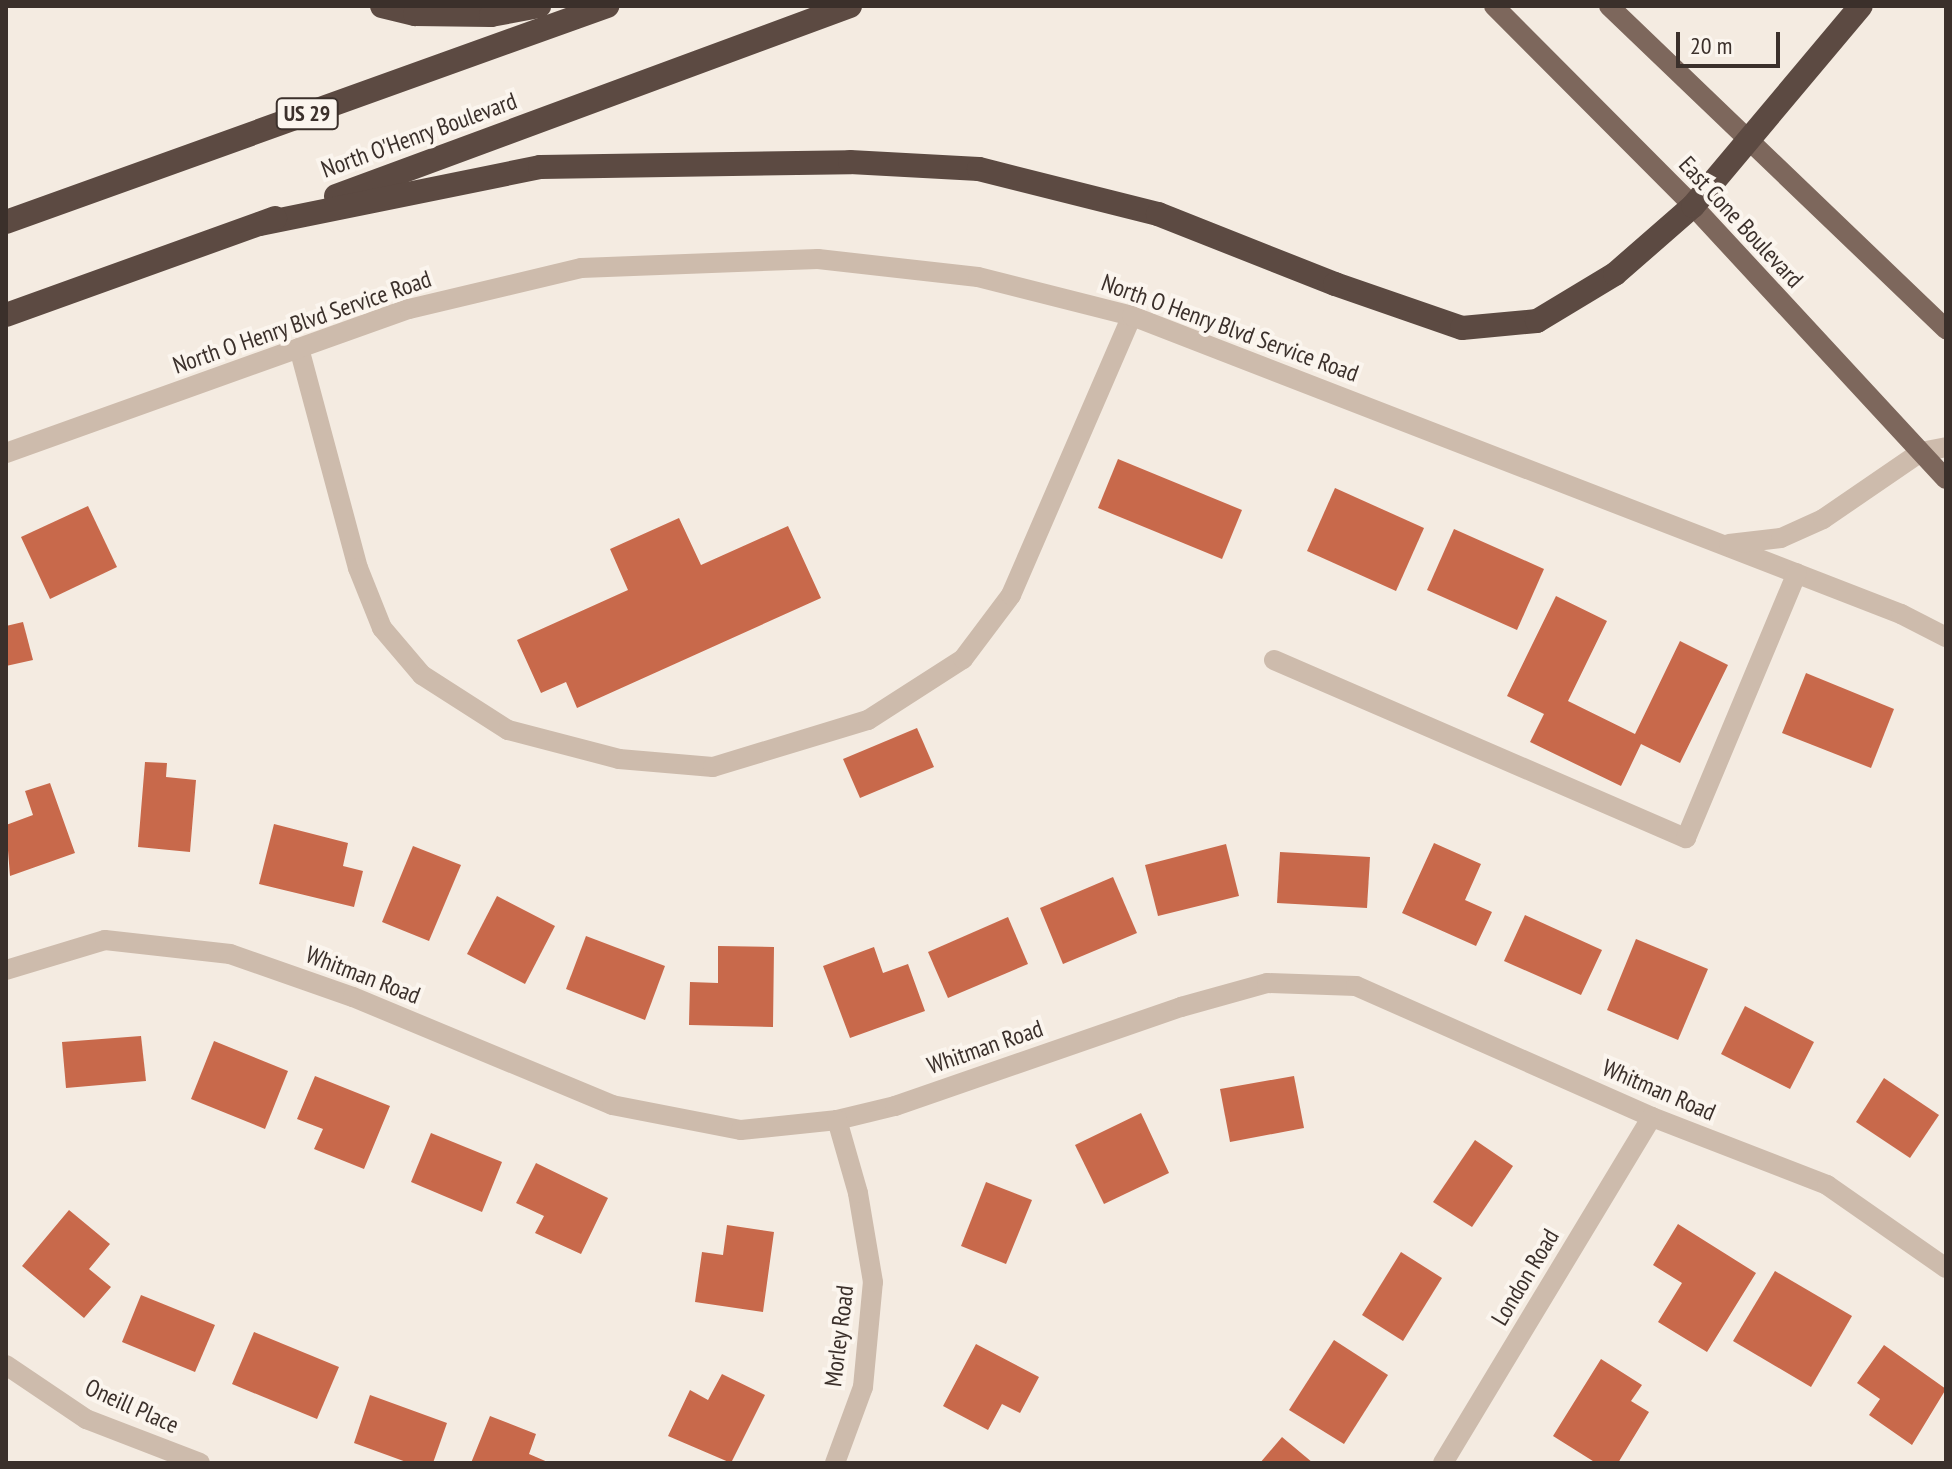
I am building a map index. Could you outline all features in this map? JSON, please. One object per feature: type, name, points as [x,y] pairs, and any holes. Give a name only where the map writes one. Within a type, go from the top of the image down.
[{"type":"highway","points":[[382,6],[415,14],[491,15],[539,6]]},
{"type":"highway","name":"US 29","points":[[6,222],[607,6]]},
{"type":"highway","name":"North O'Henry Boulevard","points":[[6,315],[850,6]]},
{"type":"highway","points":[[260,224],[540,167],[850,162],[979,169],[1158,214],[1462,328],[1537,321],[1615,274],[1693,206],[1861,6]]},
{"type":"main road","name":"East Cone Boulevard","points":[[1494,6],[1693,206],[1946,479]]},
{"type":"main road","points":[[1609,6],[1946,329]]},
{"type":"street","name":"North O Henry Blvd Service Road","points":[[6,453],[409,309],[581,268],[818,259],[978,277],[1132,316],[1797,573],[1946,637]]},
{"type":"street","points":[[299,348],[358,568],[382,628],[422,675],[508,730],[619,759],[713,767],[868,720],[963,659],[1011,595],[1132,316]]},
{"type":"street","points":[[1725,545],[1781,538],[1823,519],[1921,452],[1946,447]]},
{"type":"street","points":[[1274,660],[1686,838],[1797,573]]},
{"type":"street","name":"Whitman Road","points":[[6,970],[105,940],[230,954],[353,997],[612,1105],[741,1130],[837,1120],[895,1106],[1181,1007],[1267,983],[1356,986],[1652,1117],[1827,1185],[1946,1268]]},
{"type":"street","name":"London Road","points":[[1443,1463],[1652,1117]]},
{"type":"street","name":"Morley Road","points":[[835,1463],[863,1387],[873,1282],[858,1193],[837,1120]]},
{"type":"street","name":"Oneill Place","points":[[6,1365],[86,1419],[200,1463]]},
{"type":"building","points":[[1118,459],[1242,510],[1222,559],[1098,508]]},
{"type":"building","points":[[1335,488],[1424,528],[1396,591],[1307,551]]},
{"type":"building","points":[[88,506],[117,567],[50,599],[21,537]]},
{"type":"building","points":[[679,518],[701,565],[788,526],[821,598],[577,708],[566,682],[541,693],[517,640],[628,590],[610,549]]},
{"type":"building","points":[[1454,529],[1544,569],[1517,630],[1427,590]]},
{"type":"building","points":[[1556,596],[1607,621],[1568,701],[1635,734],[1680,641],[1728,665],[1680,763],[1641,744],[1621,786],[1530,742],[1544,714],[1507,696]]},
{"type":"building","points":[[23,622],[33,660],[6,666],[6,626]]},
{"type":"building","points":[[1806,673],[1894,709],[1871,768],[1782,733]]},
{"type":"building","points":[[917,728],[934,767],[860,798],[843,759]]},
{"type":"building","points":[[145,762],[167,763],[166,777],[196,780],[190,852],[138,847]]},
{"type":"building","points":[[50,783],[75,853],[10,876],[6,825],[33,815],[25,791]]},
{"type":"building","points":[[274,824],[348,843],[343,866],[363,871],[354,907],[259,884]]},
{"type":"building","points":[[1434,843],[1481,864],[1465,900],[1492,912],[1476,946],[1402,913]]},
{"type":"building","points":[[1226,844],[1239,896],[1158,916],[1145,865]]},
{"type":"building","points":[[413,846],[461,865],[429,941],[382,922]]},
{"type":"building","points":[[1280,852],[1370,857],[1367,908],[1277,903]]},
{"type":"building","points":[[1113,877],[1137,933],[1063,964],[1040,908]]},
{"type":"building","points":[[497,896],[555,926],[525,984],[467,954]]},
{"type":"building","points":[[1525,915],[1602,950],[1581,995],[1504,961]]},
{"type":"building","points":[[1008,917],[1028,964],[948,998],[928,952]]},
{"type":"building","points":[[586,936],[665,966],[645,1020],[566,989]]},
{"type":"building","points":[[1636,939],[1708,969],[1678,1040],[1607,1010]]},
{"type":"building","points":[[718,946],[774,947],[773,1027],[689,1025],[690,982],[718,983]]},
{"type":"building","points":[[874,947],[883,973],[908,964],[925,1011],[850,1038],[823,966]]},
{"type":"building","points":[[1745,1006],[1814,1042],[1790,1089],[1721,1054]]},
{"type":"building","points":[[141,1036],[146,1081],[66,1088],[62,1042]]},
{"type":"building","points":[[214,1041],[288,1071],[265,1129],[191,1099]]},
{"type":"building","points":[[315,1076],[390,1106],[364,1169],[314,1149],[323,1129],[297,1119]]},
{"type":"building","points":[[1294,1076],[1304,1128],[1230,1142],[1220,1089]]},
{"type":"building","points":[[1884,1078],[1939,1115],[1910,1158],[1856,1122]]},
{"type":"building","points":[[1141,1113],[1169,1173],[1104,1204],[1075,1145]]},
{"type":"building","points":[[431,1133],[502,1162],[482,1212],[411,1182]]},
{"type":"building","points":[[1475,1140],[1513,1166],[1472,1227],[1433,1202]]},
{"type":"building","points":[[536,1163],[608,1198],[581,1254],[535,1233],[544,1216],[516,1203]]},
{"type":"building","points":[[986,1182],[1032,1200],[1006,1264],[961,1246]]},
{"type":"building","points":[[69,1210],[110,1244],[89,1269],[111,1287],[84,1318],[22,1266]]},
{"type":"building","points":[[1678,1224],[1756,1273],[1707,1352],[1658,1322],[1682,1283],[1653,1265]]},
{"type":"building","points":[[727,1225],[774,1232],[763,1312],[695,1302],[702,1252],[723,1255]]},
{"type":"building","points":[[1401,1252],[1442,1278],[1403,1341],[1362,1315]]},
{"type":"building","points":[[1775,1271],[1852,1316],[1811,1387],[1733,1341]]},
{"type":"building","points":[[141,1295],[215,1325],[195,1372],[122,1342]]},
{"type":"building","points":[[254,1332],[339,1367],[317,1419],[232,1384]]},
{"type":"building","points":[[1334,1340],[1388,1375],[1344,1444],[1289,1410]]},
{"type":"building","points":[[976,1344],[1039,1377],[1020,1413],[1002,1404],[988,1430],[943,1406]]},
{"type":"building","points":[[1884,1345],[1946,1389],[1912,1445],[1869,1415],[1880,1399],[1857,1383]]},
{"type":"building","points":[[1601,1359],[1642,1385],[1631,1401],[1649,1412],[1618,1463],[1596,1463],[1553,1436]]},
{"type":"building","points":[[722,1374],[765,1395],[731,1463],[668,1436],[690,1390],[708,1400]]},
{"type":"building","points":[[370,1395],[447,1423],[433,1463],[409,1463],[354,1443]]},
{"type":"building","points":[[490,1416],[536,1434],[529,1454],[550,1463],[471,1463]]},
{"type":"building","points":[[1282,1437],[1313,1463],[1260,1463]]}]
